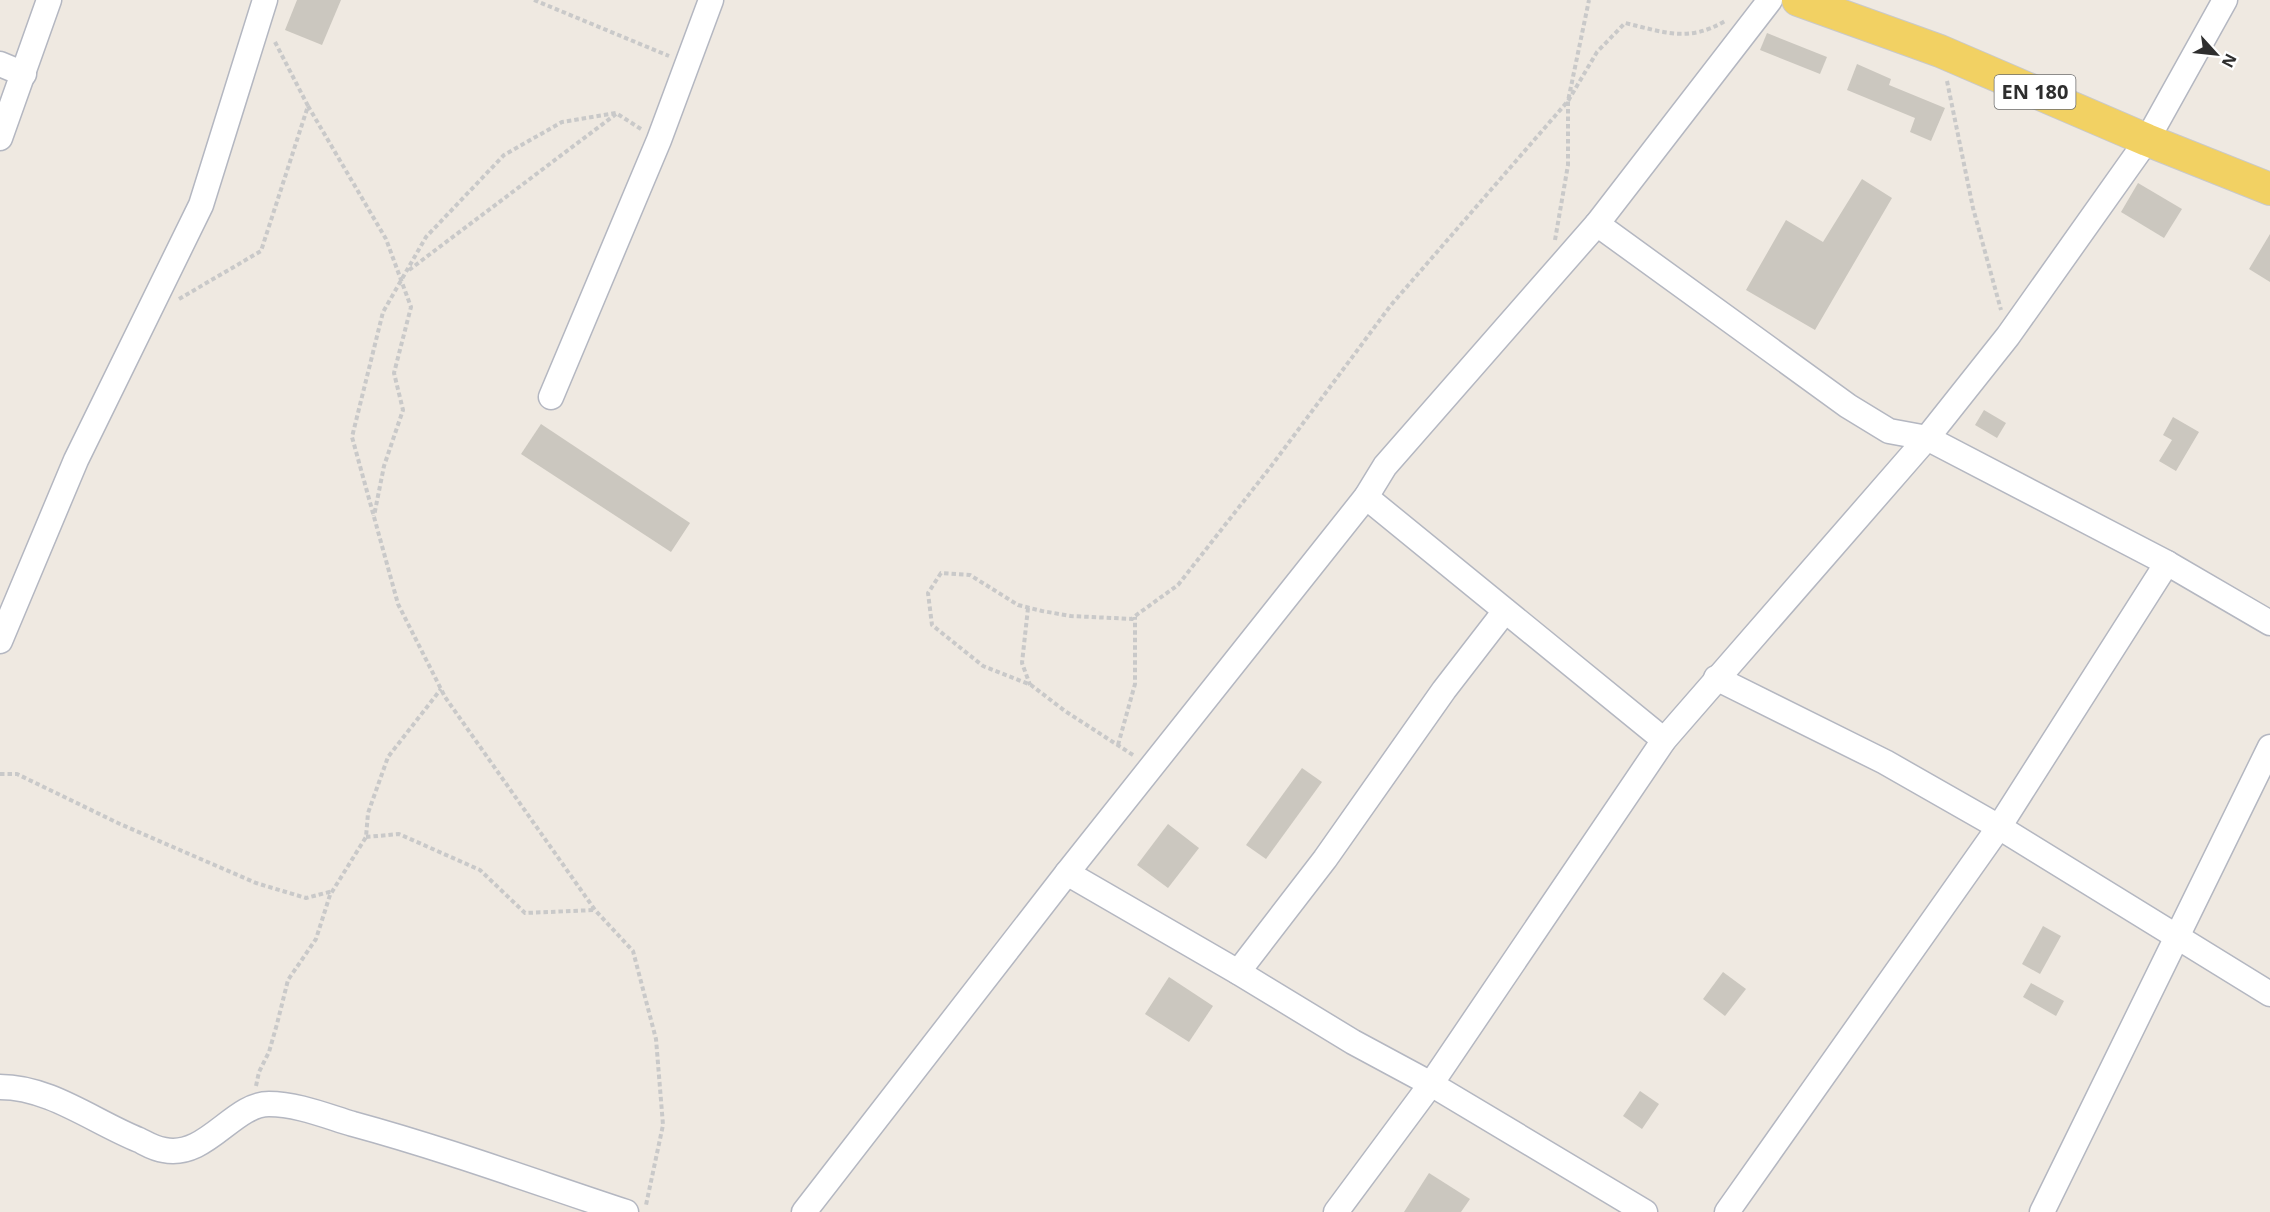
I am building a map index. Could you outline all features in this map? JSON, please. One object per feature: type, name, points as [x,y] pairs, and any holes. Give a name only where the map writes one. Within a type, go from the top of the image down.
[{"type":"main road","name":"EN 180","points":[[1798,0],[1940,51],[2147,140],[2270,189]]},
{"type":"street","points":[[0,138],[49,0]]},
{"type":"street","points":[[551,397],[659,140],[711,0]]},
{"type":"street","points":[[804,1212],[1067,873],[1366,497],[1385,466],[1597,224],[1770,0]]},
{"type":"street","points":[[1336,1212],[1431,1084],[1664,740],[1927,438],[2008,336],[2147,140],[2224,0]]},
{"type":"street","points":[[0,641],[76,460],[201,205],[263,8]]},
{"type":"street","points":[[0,64],[24,74]]},
{"type":"street","points":[[1597,224],[1848,406],[1888,431],[1927,438],[2168,563],[2270,624]]},
{"type":"street","points":[[1366,497],[1664,740]]},
{"type":"street","points":[[1727,1212],[1999,827],[2168,563]]},
{"type":"street","points":[[1238,972],[1305,886],[1437,699],[1505,611]]},
{"type":"street","points":[[1716,678],[1885,762],[1999,827],[2270,994]]},
{"type":"street","points":[[2042,1212],[2270,747]]},
{"type":"street","points":[[1067,873],[1353,1042],[1431,1084],[1645,1212]]},
{"type":"street","points":[[0,1087],[15,1087],[44,1095],[132,1138],[163,1150],[176,1152],[187,1149],[215,1134],[250,1107],[269,1104],[293,1107],[378,1130],[626,1212]]},
{"type":"path","points":[[534,0],[687,64]]},
{"type":"path","points":[[1547,282],[1568,165],[1568,100],[1589,0]]},
{"type":"path","points":[[263,8],[308,105],[386,239],[411,307],[394,373],[403,410],[384,466],[373,518]]},
{"type":"path","points":[[1152,767],[1065,711],[1031,685],[983,666],[932,626],[928,593],[941,573],[970,575],[1008,599],[1028,608],[1071,616],[1132,618],[1135,616],[1178,585],[1272,465],[1392,305],[1568,100],[1597,52],[1625,23],[1683,36],[1716,27],[1734,16]]},
{"type":"path","points":[[1940,51],[1973,208],[2008,336]]},
{"type":"path","points":[[144,320],[261,251],[308,105]]},
{"type":"path","points":[[405,272],[616,113]]},
{"type":"path","points":[[645,1212],[663,1125],[656,1039],[633,951],[595,910],[441,689],[398,604],[351,437],[383,312],[426,237],[504,155],[562,122],[616,113],[659,140]]},
{"type":"path","points":[[1028,608],[1022,663],[1031,685]]},
{"type":"path","points":[[1118,745],[1135,684],[1135,616]]},
{"type":"path","points":[[269,1104],[255,1084],[269,1052],[288,980],[316,939],[333,890],[366,837],[368,813],[388,758],[441,689]]},
{"type":"path","points":[[0,774],[17,774],[120,824],[256,883],[306,898],[333,890]]},
{"type":"path","points":[[366,837],[399,834],[480,870],[525,914],[595,910]]},
{"type":"building","points":[[297,0],[341,0],[322,45],[285,30]]},
{"type":"building","points":[[1767,33],[1827,57],[1820,74],[1760,50]]},
{"type":"building","points":[[1857,64],[1891,79],[1889,85],[1945,108],[1931,141],[1910,132],[1915,118],[1847,90]]},
{"type":"building","points":[[1862,179],[1892,198],[1815,330],[1746,290],[1786,220],[1823,242]]},
{"type":"building","points":[[2138,183],[2182,209],[2164,238],[2121,212]]},
{"type":"building","points":[[2270,234],[2270,282],[2249,269]]},
{"type":"building","points":[[1984,410],[2006,423],[1997,438],[1975,425]]},
{"type":"building","points":[[2173,417],[2199,432],[2176,471],[2159,461],[2172,440],[2163,435]]},
{"type":"building","points":[[541,424],[690,523],[671,552],[521,454]]},
{"type":"building","points":[[1302,768],[1322,782],[1266,859],[1246,845]]},
{"type":"building","points":[[1168,824],[1199,848],[1168,888],[1137,865]]},
{"type":"building","points":[[2043,926],[2061,936],[2040,974],[2022,964]]},
{"type":"building","points":[[1723,972],[1746,989],[1725,1016],[1703,999]]},
{"type":"building","points":[[1169,977],[1213,1006],[1189,1042],[1145,1014]]},
{"type":"building","points":[[2031,983],[2064,1001],[2056,1016],[2023,997]]},
{"type":"building","points":[[1640,1091],[1659,1104],[1642,1129],[1623,1116]]},
{"type":"building","points":[[1429,1173],[1470,1199],[1461,1212],[1404,1212]]}]
